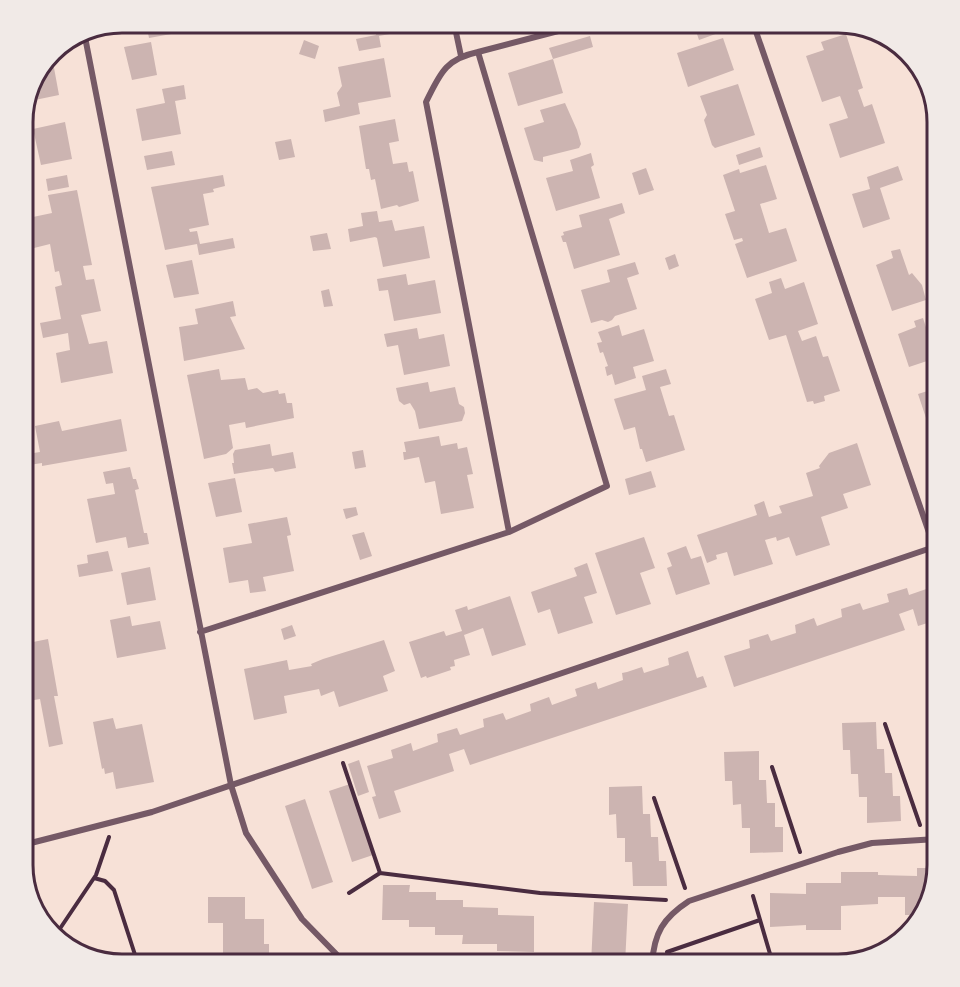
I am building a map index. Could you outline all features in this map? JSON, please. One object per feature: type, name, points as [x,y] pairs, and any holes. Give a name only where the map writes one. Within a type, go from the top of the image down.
[{"type":"street","points":[[456,33],[461,56]]},
{"type":"street","points":[[509,532],[426,102],[442,70],[461,56],[551,33]]},
{"type":"street","points":[[756,33],[927,521]]},
{"type":"street","points":[[86,41],[231,785],[246,833],[302,919],[336,954]]},
{"type":"street","points":[[200,632],[509,532],[607,486],[478,52]]},
{"type":"street","points":[[33,842],[152,812],[927,550]]},
{"type":"street","points":[[654,954],[655,940],[662,925],[672,912],[689,902],[803,863],[873,843],[925,839]]},
{"type":"path","points":[[885,724],[925,839]]},
{"type":"path","points":[[338,750],[380,873]]},
{"type":"path","points":[[772,767],[803,863]]},
{"type":"path","points":[[349,893],[380,873],[540,893],[689,902],[654,798]]},
{"type":"path","points":[[60,929],[94,878],[113,822]]},
{"type":"path","points":[[94,878],[105,881],[114,890],[135,954]]},
{"type":"path","points":[[748,881],[770,954]]},
{"type":"path","points":[[671,954],[760,920]]},
{"type":"building","points":[[148,33],[177,33],[149,38]]},
{"type":"building","points":[[376,33],[395,33],[379,36],[381,47],[359,51],[356,39],[376,35]]},
{"type":"building","points":[[697,33],[718,33],[699,40]]},
{"type":"building","points":[[846,34],[863,88],[858,90],[864,107],[872,104],[885,143],[840,158],[829,124],[848,118],[840,96],[822,102],[806,56],[824,50],[821,42]]},
{"type":"building","points":[[590,36],[593,47],[553,59],[549,48]]},
{"type":"building","points":[[723,38],[734,70],[688,87],[677,53]]},
{"type":"building","points":[[304,40],[319,46],[315,59],[299,54]]},
{"type":"building","points":[[151,42],[157,75],[132,80],[124,47]]},
{"type":"building","points":[[384,58],[391,97],[358,103],[360,114],[325,122],[323,110],[340,106],[337,93],[342,86],[338,67]]},
{"type":"building","points":[[553,59],[563,93],[518,106],[508,73]]},
{"type":"building","points":[[54,65],[59,95],[36,100],[42,83]]},
{"type":"building","points":[[738,84],[755,135],[715,148],[704,120],[707,115],[700,96]]},
{"type":"building","points":[[184,85],[186,99],[175,101],[181,134],[142,141],[136,109],[165,103],[162,89]]},
{"type":"building","points":[[565,103],[577,130],[581,144],[579,148],[543,157],[543,162],[534,160],[524,128],[544,122],[540,110]]},
{"type":"building","points":[[395,119],[399,141],[389,143],[393,164],[407,162],[409,172],[413,171],[419,201],[381,209],[375,179],[371,180],[369,169],[366,169],[359,126]]},
{"type":"building","points":[[65,122],[72,159],[41,165],[33,129]]},
{"type":"building","points":[[291,139],[295,157],[279,160],[275,142]]},
{"type":"building","points":[[760,147],[763,157],[739,165],[736,155]]},
{"type":"building","points":[[172,151],[175,165],[147,170],[144,156]]},
{"type":"building","points":[[591,153],[594,165],[591,167],[600,198],[556,211],[546,178],[573,171],[570,160]]},
{"type":"building","points":[[766,165],[777,199],[760,204],[769,233],[786,228],[797,261],[747,278],[735,244],[743,241],[742,238],[734,240],[725,214],[735,211],[723,175],[739,169],[740,173]]},
{"type":"building","points":[[898,166],[903,180],[880,188],[890,219],[863,228],[852,194],[870,189],[867,177]]},
{"type":"building","points":[[646,168],[654,190],[639,195],[632,173]]},
{"type":"building","points":[[67,175],[69,187],[48,191],[46,179]]},
{"type":"building","points":[[223,175],[225,186],[213,189],[214,192],[203,194],[209,225],[189,229],[190,232],[197,231],[200,244],[233,238],[235,248],[199,255],[197,244],[165,250],[151,187]]},
{"type":"building","points":[[77,190],[92,265],[83,266],[86,280],[94,279],[101,311],[81,315],[89,344],[107,341],[113,373],[61,383],[56,353],[70,350],[68,333],[43,338],[40,323],[61,319],[55,287],[62,285],[59,271],[55,272],[50,244],[34,248],[33,242],[33,217],[52,213],[48,195]]},
{"type":"building","points":[[622,203],[625,213],[609,219],[620,255],[574,269],[566,242],[563,242],[561,236],[564,235],[563,232],[582,227],[579,215]]},
{"type":"building","points":[[377,211],[379,222],[392,220],[395,231],[424,226],[430,258],[383,267],[377,238],[350,242],[348,229],[363,226],[361,213]]},
{"type":"building","points":[[327,233],[331,249],[313,251],[310,236]]},
{"type":"building","points":[[900,249],[909,275],[912,273],[922,285],[926,300],[892,311],[876,265],[893,258],[891,251]]},
{"type":"building","points":[[675,254],[679,266],[669,270],[665,258]]},
{"type":"building","points":[[192,260],[199,294],[174,298],[166,265]]},
{"type":"building","points":[[635,262],[639,274],[627,278],[637,309],[615,316],[608,322],[602,320],[591,323],[581,290],[610,282],[607,270]]},
{"type":"building","points":[[406,274],[408,285],[435,280],[441,313],[394,321],[388,290],[379,291],[377,279]]},
{"type":"building","points":[[781,278],[785,289],[804,282],[818,324],[798,331],[802,341],[816,336],[823,357],[828,356],[840,391],[824,396],[825,401],[814,404],[813,401],[807,402],[786,335],[769,340],[755,299],[772,293],[769,282]]},
{"type":"building","points":[[329,289],[333,306],[324,307],[321,291]]},
{"type":"building","points":[[233,301],[236,316],[230,317],[245,349],[184,361],[179,327],[198,324],[195,309]]},
{"type":"building","points":[[923,318],[927,330],[927,361],[909,367],[898,334],[916,327],[914,321]]},
{"type":"building","points":[[619,325],[622,336],[644,329],[654,361],[633,367],[636,378],[615,385],[612,374],[607,376],[605,367],[608,366],[597,343],[602,342],[598,332]]},
{"type":"building","points":[[417,328],[419,339],[444,334],[450,366],[404,375],[398,345],[387,347],[384,334]]},
{"type":"building","points":[[219,369],[221,380],[245,378],[248,390],[257,388],[263,393],[278,390],[279,394],[285,393],[287,403],[292,403],[294,418],[246,428],[245,422],[229,425],[233,448],[226,454],[204,459],[187,375]]},
{"type":"building","points":[[666,369],[671,384],[660,387],[669,416],[674,415],[685,450],[646,462],[642,449],[640,449],[635,427],[624,430],[614,399],[646,390],[642,376]]},
{"type":"building","points":[[428,382],[430,392],[455,387],[459,404],[464,407],[465,413],[462,421],[419,429],[415,411],[410,403],[404,405],[399,401],[396,388]]},
{"type":"building","points":[[927,391],[927,421],[918,394]]},
{"type":"building","points":[[121,419],[127,451],[42,466],[42,463],[33,464],[33,453],[40,452],[35,426],[59,421],[62,431]]},
{"type":"building","points":[[439,436],[441,446],[457,443],[458,449],[467,447],[473,474],[467,475],[474,508],[441,514],[435,481],[425,483],[419,457],[404,460],[403,452],[406,452],[404,442]]},
{"type":"building","points":[[857,443],[871,485],[843,494],[848,508],[821,517],[830,545],[796,556],[789,537],[777,541],[776,537],[765,540],[773,564],[734,576],[727,552],[716,555],[717,559],[707,563],[697,535],[757,515],[754,505],[764,501],[769,517],[782,513],[779,506],[813,496],[806,473],[820,468],[819,466],[829,453]]},
{"type":"building","points":[[270,444],[272,456],[293,452],[296,468],[275,472],[273,468],[234,474],[232,463],[234,463],[235,450]]},
{"type":"building","points":[[363,450],[366,467],[355,469],[352,452]]},
{"type":"building","points":[[130,467],[139,489],[135,490],[144,533],[147,533],[149,544],[128,548],[126,537],[96,543],[87,499],[115,494],[113,483],[106,484],[103,472]]},
{"type":"building","points":[[651,471],[656,487],[629,495],[625,479]]},
{"type":"building","points":[[235,478],[242,512],[216,517],[208,483]]},
{"type":"building","points":[[356,507],[358,515],[346,519],[343,509]]},
{"type":"building","points":[[287,517],[291,535],[287,536],[294,571],[263,577],[266,591],[250,593],[248,580],[229,583],[223,548],[252,543],[248,524]]},
{"type":"building","points":[[364,532],[372,556],[360,560],[352,535]]},
{"type":"building","points":[[644,537],[655,568],[640,573],[651,604],[616,615],[595,553]]},
{"type":"building","points":[[686,546],[691,559],[701,556],[710,584],[676,595],[667,568],[672,566],[667,553]]},
{"type":"building","points":[[108,551],[113,571],[79,577],[77,565],[88,563],[87,555]]},
{"type":"building","points":[[587,563],[597,593],[584,597],[593,623],[558,634],[550,609],[538,613],[531,592],[577,576],[574,568]]},
{"type":"building","points":[[150,567],[156,600],[127,605],[121,573]]},
{"type":"building","points":[[907,588],[909,595],[927,589],[927,623],[918,626],[913,609],[899,614],[905,630],[734,687],[724,656],[750,648],[749,640],[768,634],[771,641],[796,633],[795,625],[814,618],[817,626],[842,617],[841,609],[860,603],[863,610],[889,602],[887,594]]},
{"type":"building","points":[[510,596],[526,645],[492,656],[483,628],[464,635],[470,655],[454,660],[455,666],[450,667],[451,670],[421,678],[409,642],[444,631],[446,636],[462,631],[455,610],[467,606],[468,610]]},
{"type":"building","points":[[130,616],[132,626],[160,621],[166,649],[117,658],[110,620]]},
{"type":"building","points":[[292,625],[296,636],[284,640],[281,629]]},
{"type":"building","points":[[48,639],[58,696],[54,696],[63,744],[49,747],[40,699],[33,700],[33,642]]},
{"type":"building","points":[[384,640],[395,671],[383,676],[388,691],[339,707],[334,691],[321,696],[319,689],[284,696],[287,713],[254,720],[244,669],[287,660],[289,670],[312,666],[311,664],[323,659]]},
{"type":"building","points":[[688,651],[697,678],[703,676],[707,687],[470,765],[464,749],[449,754],[454,771],[394,791],[401,812],[379,819],[372,797],[376,796],[367,766],[393,758],[391,750],[411,743],[413,751],[438,742],[437,734],[457,728],[460,735],[484,727],[483,719],[503,713],[506,720],[531,711],[530,704],[549,697],[552,705],[577,696],[575,689],[596,682],[598,689],[623,680],[622,673],[642,667],[644,673],[669,665],[668,658]]},
{"type":"building","points":[[113,718],[116,729],[142,724],[154,782],[116,789],[113,772],[105,774],[93,722]]},
{"type":"building","points":[[876,722],[877,749],[884,749],[885,773],[892,773],[893,796],[900,796],[901,821],[867,823],[867,797],[859,797],[858,774],[851,774],[850,750],[843,750],[842,723]]},
{"type":"building","points":[[759,751],[759,780],[766,780],[767,803],[775,803],[775,827],[783,827],[783,852],[750,853],[750,828],[742,828],[741,804],[733,805],[732,781],[725,781],[724,752]]},
{"type":"building","points":[[359,760],[369,792],[358,796],[348,764]]},
{"type":"building","points":[[350,784],[373,855],[352,862],[329,791]]},
{"type":"building","points":[[642,786],[643,814],[650,814],[651,837],[658,837],[659,861],[666,861],[667,886],[633,886],[632,862],[625,862],[625,838],[617,838],[616,814],[609,815],[609,787]]},
{"type":"building","points":[[305,799],[333,882],[312,889],[285,806]]},
{"type":"building","points":[[917,868],[927,868],[922,893],[911,915],[905,915],[905,897],[878,897],[878,904],[841,906],[841,930],[806,930],[806,925],[770,927],[770,893],[806,894],[806,883],[841,883],[841,872],[878,872],[878,875],[917,876]]},
{"type":"building","points":[[383,885],[410,885],[409,892],[436,892],[436,900],[463,900],[463,907],[498,908],[498,915],[534,916],[534,952],[497,951],[497,944],[462,944],[463,935],[435,935],[435,927],[409,927],[409,920],[382,920]]},
{"type":"building","points":[[208,897],[245,897],[245,919],[264,919],[264,944],[269,944],[269,954],[223,954],[223,923],[208,923]]},
{"type":"building","points":[[594,902],[628,904],[626,954],[591,954]]}]
